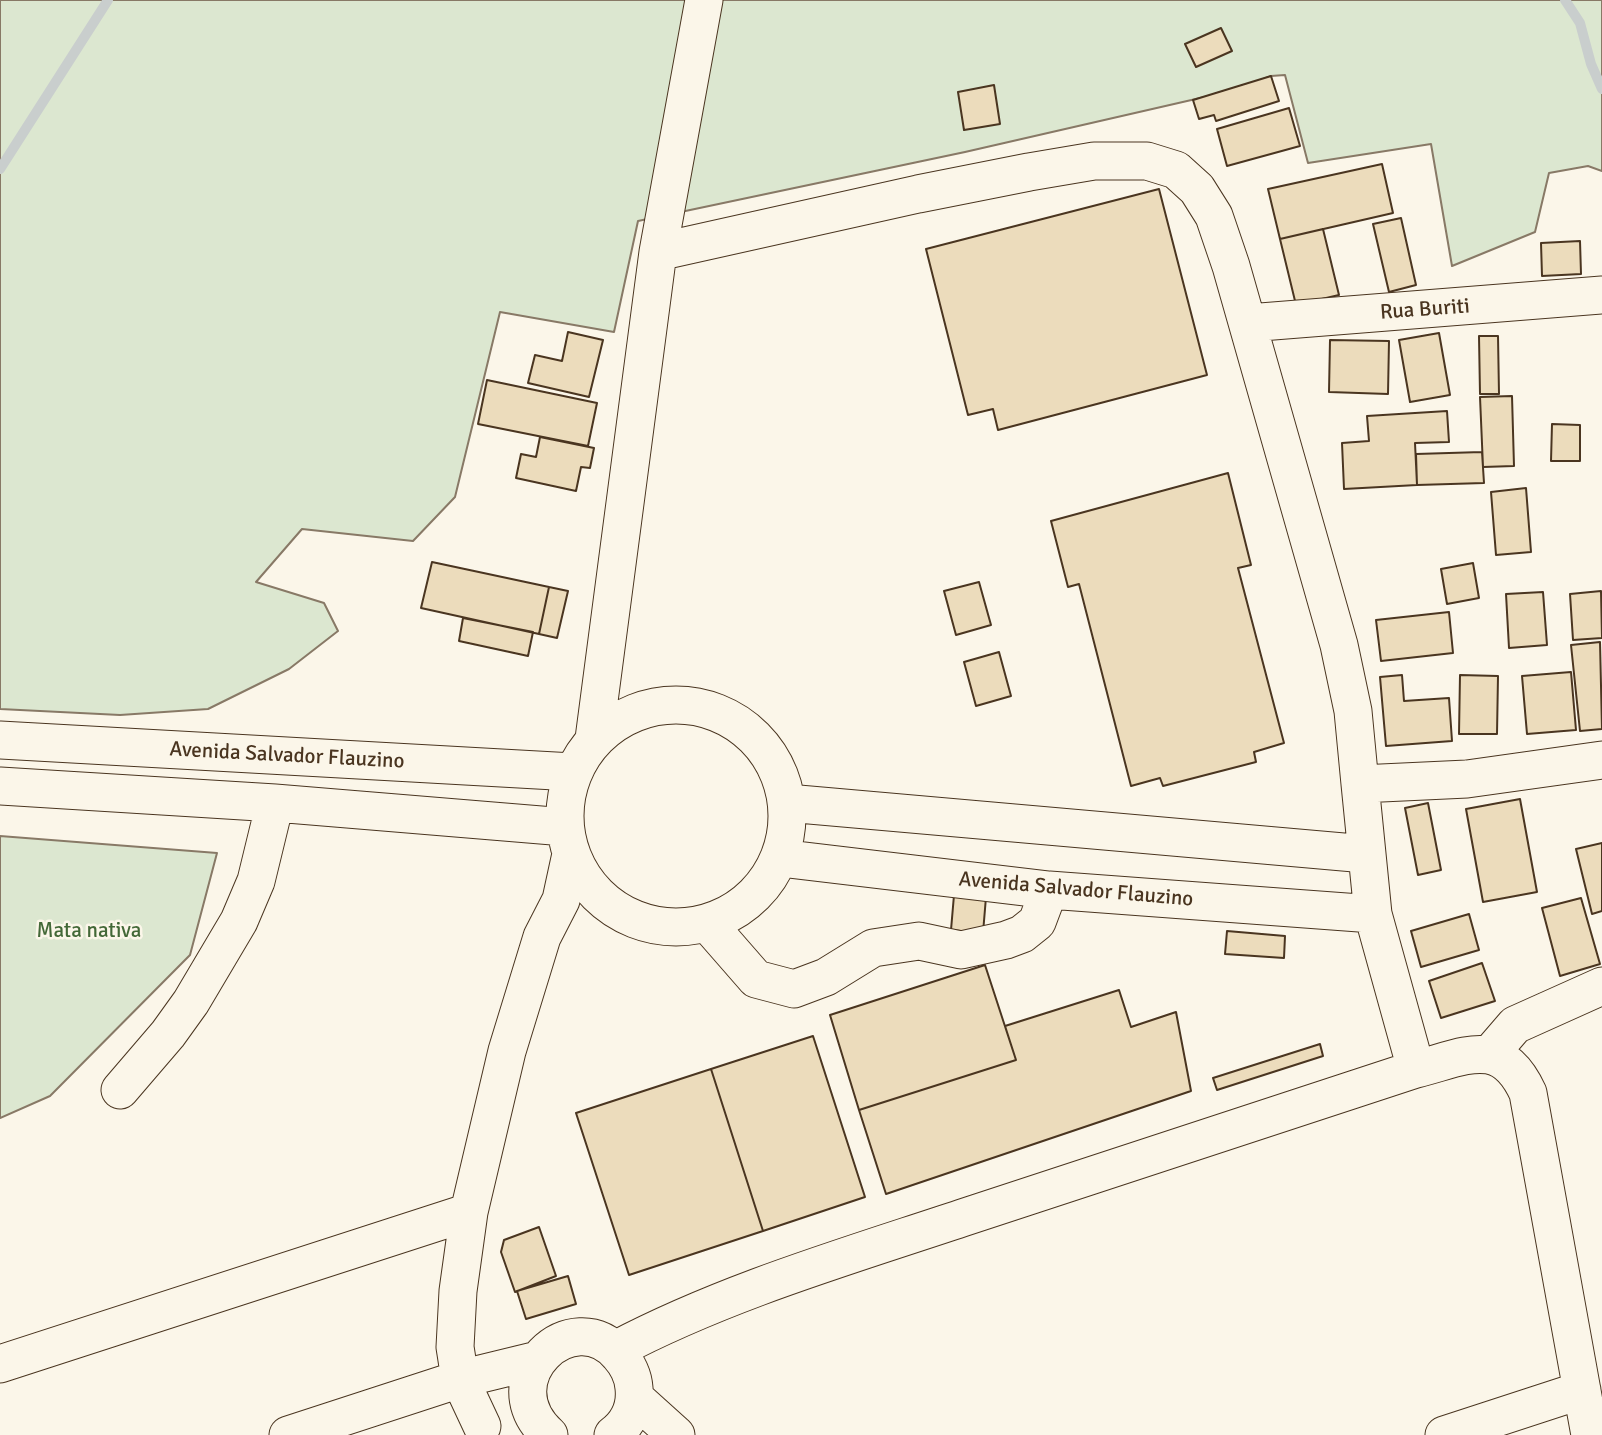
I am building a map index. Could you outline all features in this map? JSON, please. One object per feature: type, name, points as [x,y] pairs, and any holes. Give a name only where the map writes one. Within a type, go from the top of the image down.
[{"type":"street","points":[[594,739],[658,252],[704,0]]},
{"type":"street","points":[[658,252],[918,194],[1094,160],[1147,160],[1176,170],[1197,189],[1214,216],[1248,323],[1339,645],[1353,711],[1373,914],[1416,1069]]},
{"type":"street","name":"Rua Buriti","points":[[1248,323],[1602,295]]},
{"type":"street","points":[[568,840],[587,884],[611,907],[641,923],[675,929],[708,924],[738,909],[763,887],[780,858],[788,821],[787,803],[779,772],[762,744],[739,723],[711,709],[679,703],[648,707],[619,719],[594,739],[573,772],[566,799],[568,840],[561,900],[542,937],[507,1051],[469,1212],[458,1292],[455,1347],[469,1431],[541,1424],[527,1395],[531,1370],[538,1360],[554,1345],[575,1338],[603,1342],[627,1363],[634,1380],[635,1398],[630,1415],[613,1435]]},
{"type":"street","name":"Avenida Salvador Flauzino","points":[[0,740],[573,772]]},
{"type":"street","points":[[1360,784],[1468,779],[1602,760]]},
{"type":"street","points":[[0,786],[275,803],[568,840]]},
{"type":"street","points":[[120,1090],[168,1034],[191,1002],[240,920],[256,881],[275,803]]},
{"type":"street","points":[[787,803],[1366,854]]},
{"type":"street","name":"Avenida Salvador Flauzino","points":[[780,858],[1049,890],[1373,914]]},
{"type":"street","points":[[708,924],[756,979],[794,989],[826,977],[873,948],[919,941],[961,950],[1006,940],[1021,934],[1037,922],[1049,890]]},
{"type":"street","points":[[1490,1054],[1515,1025],[1602,986]]},
{"type":"street","points":[[615,1350],[710,1305],[818,1266],[1416,1069],[1473,1055],[1490,1054],[1506,1060],[1519,1074],[1528,1093],[1588,1434]]},
{"type":"street","points":[[0,1364],[469,1212]]},
{"type":"street","points":[[288,1435],[460,1379],[538,1360]]},
{"type":"street","points":[[1444,1435],[1582,1390]]},
{"type":"street","points":[[635,1398],[676,1435]]},
{"type":"green space","points":[[0,0],[1602,0],[1602,171],[1588,166],[1549,173],[1535,232],[1452,266],[1431,144],[1308,163],[1285,75],[1271,76],[1235,90],[965,152],[638,221],[614,332],[500,312],[455,497],[413,541],[302,529],[256,582],[324,603],[338,631],[289,669],[208,709],[120,715],[0,709]]},
{"type":"green space","name":"Mata nativa","points":[[0,836],[217,853],[190,955],[50,1096],[0,1118]]},
{"type":"building","points":[[1221,28],[1232,51],[1196,67],[1185,44]]},
{"type":"building","points":[[1271,76],[1279,101],[1216,121],[1214,115],[1199,119],[1193,100]]},
{"type":"building","points":[[994,85],[1000,124],[964,130],[958,92]]},
{"type":"building","points":[[1289,108],[1300,146],[1227,166],[1217,129]]},
{"type":"building","points":[[1382,164],[1393,213],[1280,239],[1268,189]]},
{"type":"building","points":[[1159,189],[1207,375],[998,430],[993,409],[968,415],[926,249]]},
{"type":"building","points":[[1401,218],[1416,285],[1389,292],[1373,224]]},
{"type":"building","points":[[1323,229],[1339,295],[1296,305],[1280,239]]},
{"type":"building","points":[[1580,241],[1581,274],[1542,276],[1541,243]]},
{"type":"building","points":[[568,332],[603,340],[589,397],[528,383],[535,355],[562,361]]},
{"type":"building","points":[[1439,333],[1450,395],[1410,402],[1399,340]]},
{"type":"building","points":[[1479,336],[1498,336],[1499,394],[1480,394]]},
{"type":"building","points":[[1330,340],[1389,341],[1388,394],[1329,392]]},
{"type":"building","points":[[487,380],[597,403],[588,446],[478,424]]},
{"type":"building","points":[[1512,396],[1514,466],[1483,467],[1480,397]]},
{"type":"building","points":[[1447,411],[1449,442],[1415,443],[1417,485],[1344,489],[1342,443],[1369,441],[1367,416]]},
{"type":"building","points":[[1552,424],[1580,425],[1580,461],[1551,461]]},
{"type":"building","points":[[540,437],[594,448],[590,468],[581,467],[576,491],[516,478],[521,454],[536,457]]},
{"type":"building","points":[[1482,452],[1484,483],[1417,485],[1416,454]]},
{"type":"building","points":[[1228,473],[1251,565],[1238,568],[1284,743],[1254,752],[1256,762],[1163,786],[1160,778],[1131,786],[1079,584],[1068,587],[1051,521]]},
{"type":"building","points":[[1526,488],[1531,552],[1496,555],[1491,492]]},
{"type":"building","points":[[432,562],[549,587],[539,634],[421,608]]},
{"type":"building","points":[[1473,563],[1479,598],[1447,604],[1441,569]]},
{"type":"building","points":[[979,582],[991,625],[956,635],[944,591]]},
{"type":"building","points":[[549,587],[568,591],[557,638],[539,634]]},
{"type":"building","points":[[1601,591],[1602,638],[1573,640],[1570,594]]},
{"type":"building","points":[[1543,592],[1547,645],[1509,648],[1506,594]]},
{"type":"building","points":[[1449,612],[1453,653],[1381,661],[1376,620]]},
{"type":"building","points":[[463,618],[533,632],[528,656],[459,641]]},
{"type":"building","points":[[1600,642],[1602,729],[1580,731],[1571,645]]},
{"type":"building","points":[[999,652],[1011,696],[976,706],[964,662]]},
{"type":"building","points":[[1571,672],[1576,730],[1527,734],[1522,676]]},
{"type":"building","points":[[1402,675],[1404,701],[1449,698],[1452,741],[1386,746],[1380,677]]},
{"type":"building","points":[[1460,675],[1498,676],[1497,734],[1459,734]]},
{"type":"building","points":[[1520,799],[1537,892],[1483,902],[1466,809]]},
{"type":"building","points":[[1428,803],[1441,870],[1418,875],[1405,808]]},
{"type":"building","points":[[1602,843],[1602,911],[1592,914],[1576,849]]},
{"type":"building","points":[[954,895],[986,897],[983,933],[951,930]]},
{"type":"building","points":[[1581,898],[1600,964],[1560,976],[1542,908]]},
{"type":"building","points":[[1469,914],[1479,950],[1421,967],[1411,931]]},
{"type":"building","points":[[1227,931],[1285,936],[1284,958],[1225,954]]},
{"type":"building","points":[[1482,963],[1495,1001],[1441,1018],[1429,981]]},
{"type":"building","points":[[985,965],[1016,1060],[859,1110],[830,1015]]},
{"type":"building","points":[[1119,990],[1131,1027],[1176,1012],[1191,1091],[886,1194],[859,1110],[1016,1060],[1005,1026]]},
{"type":"building","points":[[813,1036],[865,1197],[763,1231],[711,1069]]},
{"type":"building","points":[[1320,1044],[1323,1056],[1217,1090],[1213,1078]]},
{"type":"building","points":[[711,1069],[763,1231],[629,1275],[576,1113]]},
{"type":"building","points":[[539,1227],[556,1276],[515,1292],[501,1252],[504,1240]]},
{"type":"building","points":[[568,1276],[576,1304],[526,1319],[517,1291]]},
{"type":"waterway","points":[[0,169],[108,0]]},
{"type":"waterway","points":[[1565,0],[1580,23],[1591,64],[1602,89]]}]
